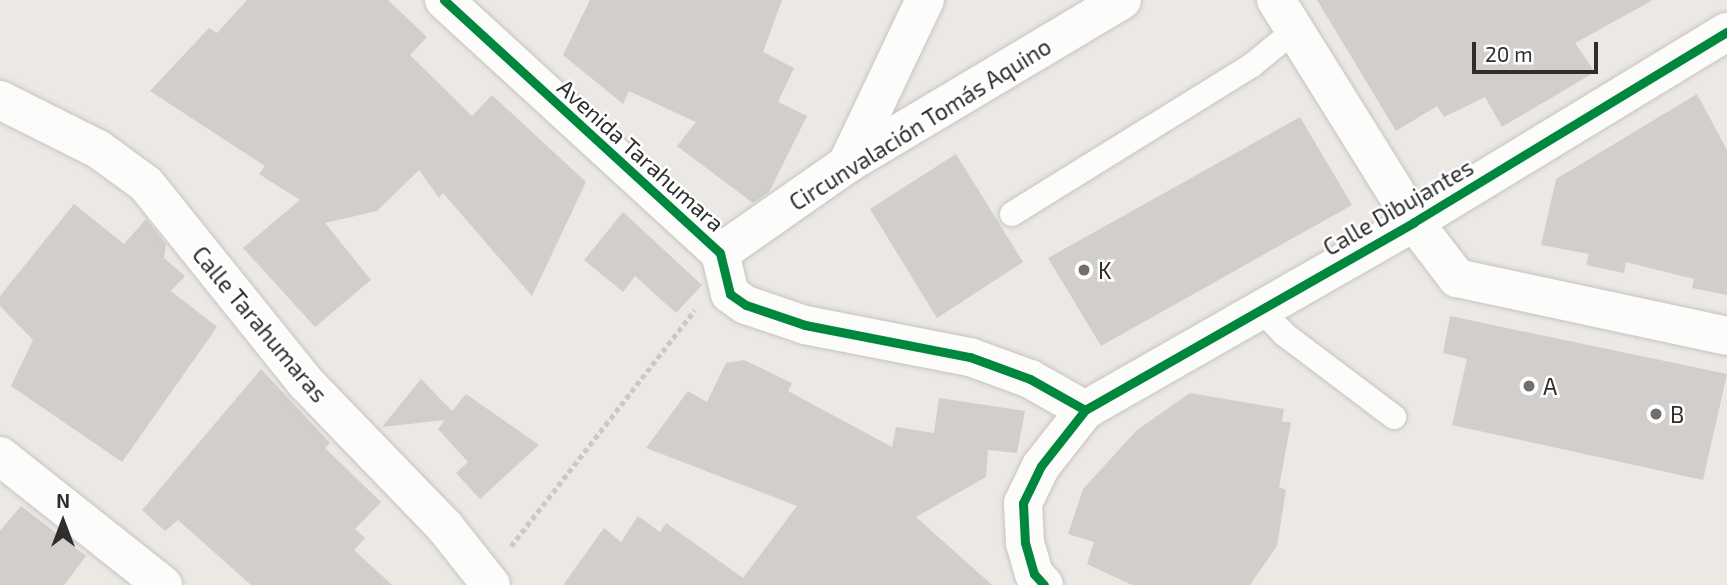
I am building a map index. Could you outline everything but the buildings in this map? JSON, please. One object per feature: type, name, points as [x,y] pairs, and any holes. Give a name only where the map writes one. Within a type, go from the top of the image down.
[{"type":"street","name":"Avenida Tarahumara","points":[[444,0],[721,265],[730,294],[746,305],[805,325],[970,358],[1030,379],[1085,410]]},
{"type":"street","points":[[847,164],[925,0]]},
{"type":"street","name":"Circunvalación Tomás Aquino","points":[[721,265],[847,164],[1122,0]]},
{"type":"street","points":[[1285,15],[1413,222],[1457,278],[1727,336]]},
{"type":"street","name":"Calle Dibujantes","points":[[1085,410],[1413,222],[1727,32]]},
{"type":"street","name":"Calle Tarahumaras","points":[[0,100],[98,149],[146,184],[306,383],[445,527],[485,583]]},
{"type":"street","points":[[1044,585],[1034,574],[1028,553],[1023,503],[1041,466],[1085,410]]},
{"type":"street","points":[[0,456],[163,585]]},
{"type":"lane","points":[[1012,214],[1251,66],[1285,15]]},
{"type":"lane","points":[[1260,309],[1394,417]]},
{"type":"path","points":[[485,583],[721,265]]},
{"type":"cycle path","points":[[444,0],[720,253],[730,294],[746,305],[805,325],[970,357],[1030,379],[1085,410]]},
{"type":"cycle path","points":[[1044,585],[1034,574],[1025,543],[1023,503],[1041,466],[1085,410],[1414,222],[1727,32]]},
{"type":"place","name":"K","points":[[1084,270]]},
{"type":"place","name":"A","points":[[1529,386]]},
{"type":"place","name":"B","points":[[1656,414]]}]
